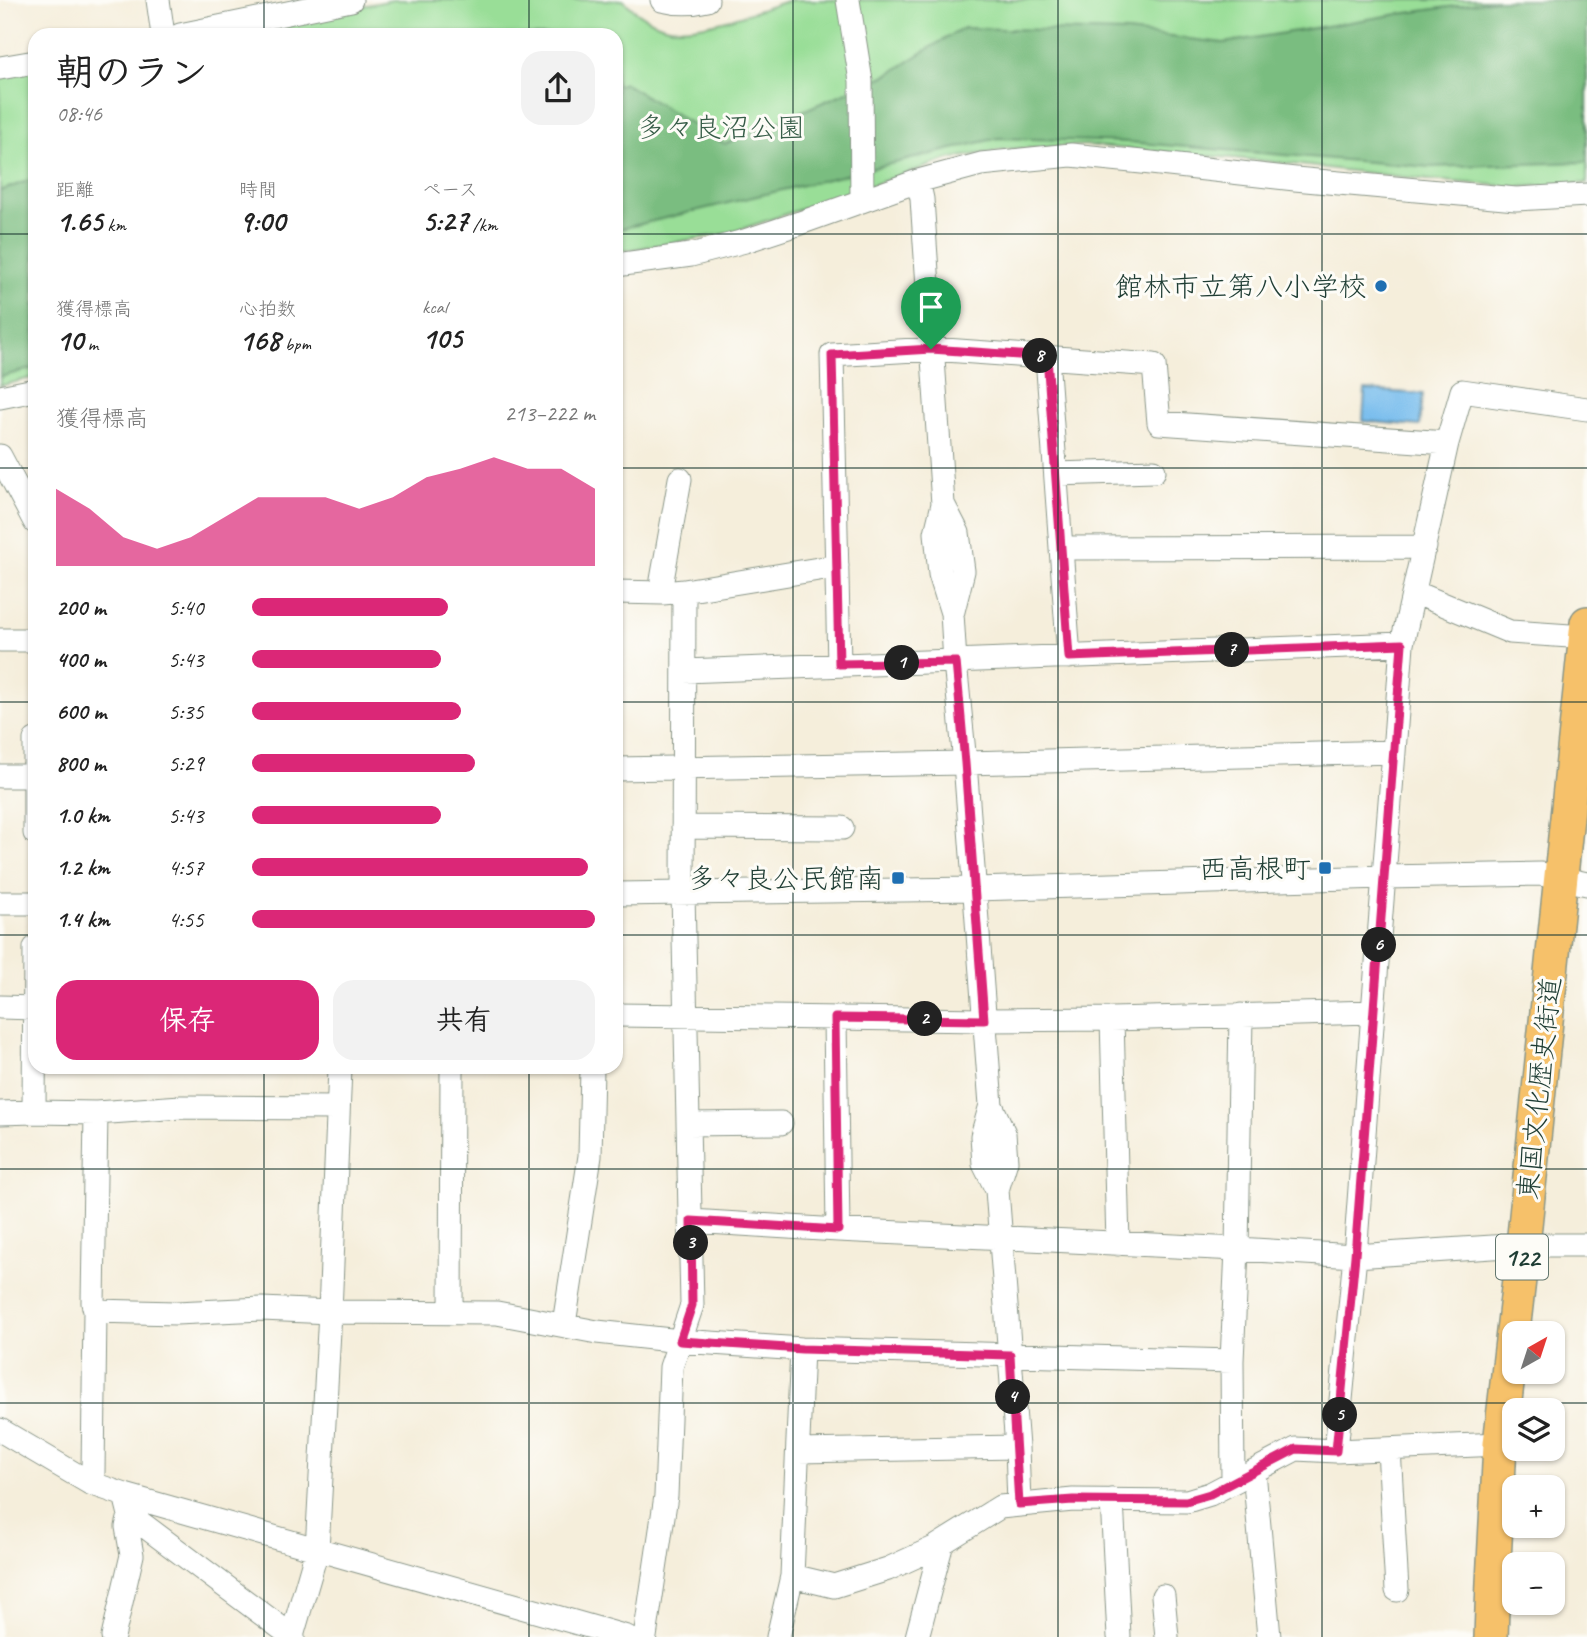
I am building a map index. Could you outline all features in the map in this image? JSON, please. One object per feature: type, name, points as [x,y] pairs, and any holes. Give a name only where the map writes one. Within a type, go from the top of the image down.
[{"type":"highway","name":"東国文化歴史街道","points":[[1491,1637],[1500,1444],[1523,1245],[1574,881],[1586,630]]},
{"type":"street","points":[[158,0],[162,28]]},
{"type":"street","points":[[214,28],[351,0]]},
{"type":"street","points":[[662,0],[691,4],[708,0]]},
{"type":"street","points":[[848,0],[861,81],[862,201]]},
{"type":"street","points":[[0,68],[28,63]]},
{"type":"street","points":[[623,264],[705,252],[789,227],[918,181],[981,164],[1071,156],[1516,199],[1587,195]]},
{"type":"street","points":[[918,181],[922,199],[943,504],[958,533],[963,571],[953,612],[956,662],[990,1105],[1004,1133],[1006,1161],[997,1190],[1019,1504]]},
{"type":"street","points":[[839,664],[832,355],[931,349],[1154,365],[1159,424],[1447,443]]},
{"type":"street","points":[[1047,357],[1069,657]]},
{"type":"street","points":[[0,397],[28,391]]},
{"type":"street","points":[[1336,1451],[1355,1256],[1402,644],[1447,443],[1462,391],[1587,409]]},
{"type":"street","points":[[0,457],[28,509]]},
{"type":"street","points":[[1056,474],[1154,471]]},
{"type":"street","points":[[645,1637],[666,1496],[671,1367],[692,1305],[683,827],[684,671],[673,592],[662,580],[680,479]]},
{"type":"street","points":[[1061,548],[1425,547]]},
{"type":"street","points":[[623,592],[673,592],[837,566]]},
{"type":"street","points":[[1414,592],[1510,632],[1586,630]]},
{"type":"street","points":[[0,640],[28,640]]},
{"type":"street","points":[[684,671],[1402,644]]},
{"type":"street","points":[[623,769],[1394,752]]},
{"type":"street","points":[[0,776],[28,776]]},
{"type":"street","points":[[683,827],[842,828]]},
{"type":"street","points":[[623,894],[1541,874],[1574,881]]},
{"type":"street","points":[[0,903],[28,902]]},
{"type":"street","points":[[0,1007],[28,1008]]},
{"type":"street","points":[[623,1015],[984,1020],[1373,1012]]},
{"type":"street","points":[[1233,1482],[1232,1361],[1241,1015]]},
{"type":"street","points":[[835,1018],[838,1230]]},
{"type":"street","points":[[1112,1019],[1118,1244]]},
{"type":"street","points":[[34,1074],[34,1112]]},
{"type":"street","points":[[0,1430],[127,1505],[293,1637],[317,1550],[340,1074]]},
{"type":"street","points":[[451,1313],[452,1074]]},
{"type":"street","points":[[564,1324],[590,1156],[592,1074]]},
{"type":"street","points":[[0,1113],[96,1113],[181,1107],[338,1108]]},
{"type":"street","points":[[90,1483],[93,1472],[96,1113]]},
{"type":"street","points":[[688,1124],[780,1123]]},
{"type":"street","points":[[691,1221],[1355,1256],[1523,1245],[1587,1245]]},
{"type":"street","points":[[95,1311],[176,1313],[262,1309],[497,1313],[597,1332],[680,1341],[802,1349],[1232,1361]]},
{"type":"street","points":[[778,1637],[792,1576],[802,1349]]},
{"type":"street","points":[[792,1576],[834,1586],[888,1569],[942,1543],[1000,1507],[1073,1500],[1186,1501],[1210,1494],[1296,1449],[1336,1451],[1500,1444]]},
{"type":"street","points":[[798,1451],[1017,1447]]},
{"type":"street","points":[[1389,1449],[1397,1590]]},
{"type":"street","points":[[1254,1471],[1269,1637]]},
{"type":"street","points":[[1112,1500],[1119,1637]]},
{"type":"street","points":[[127,1505],[317,1550],[627,1637]]},
{"type":"street","points":[[113,1637],[132,1555],[127,1527],[127,1505]]},
{"type":"street","points":[[918,1637],[942,1543]]},
{"type":"street","points":[[1163,1596],[1167,1637]]},
{"type":"green space","name":"多々良沼公園","points":[[393,0],[623,0],[653,21],[677,28],[728,20],[791,0],[1587,0],[1587,183],[1519,187],[1086,145],[1007,149],[949,159],[730,233],[623,251],[623,28],[248,28]]},
{"type":"green space","name":"多々良沼公園","points":[[1498,0],[1587,0],[1587,162],[1430,167],[1127,142],[998,138],[623,228],[624,83],[725,144],[889,74],[964,28],[1127,32],[1224,43]]},
{"type":"green space","points":[[28,70],[28,379],[0,386],[0,76]]},
{"type":"green space","points":[[28,181],[28,370],[0,377],[0,191]]},
{"type":"water","points":[[1365,390],[1423,394],[1420,426],[1363,421]]},
{"type":"place","name":"館林市立第八小学校","points":[[1381,286]]},
{"type":"place","name":"西高根町","points":[[1325,868]]},
{"type":"place","name":"多々良公民館南","points":[[898,878]]},
{"type":"route","points":[[931,349],[1047,357],[1069,657],[1402,644],[1355,1256],[1336,1451],[1296,1449],[1210,1494],[1186,1501],[1073,1500],[1019,1504],[1010,1355],[802,1349],[680,1341],[692,1305],[691,1221],[838,1230],[835,1018],[984,1020],[956,662],[839,664],[832,355],[931,349]]}]
